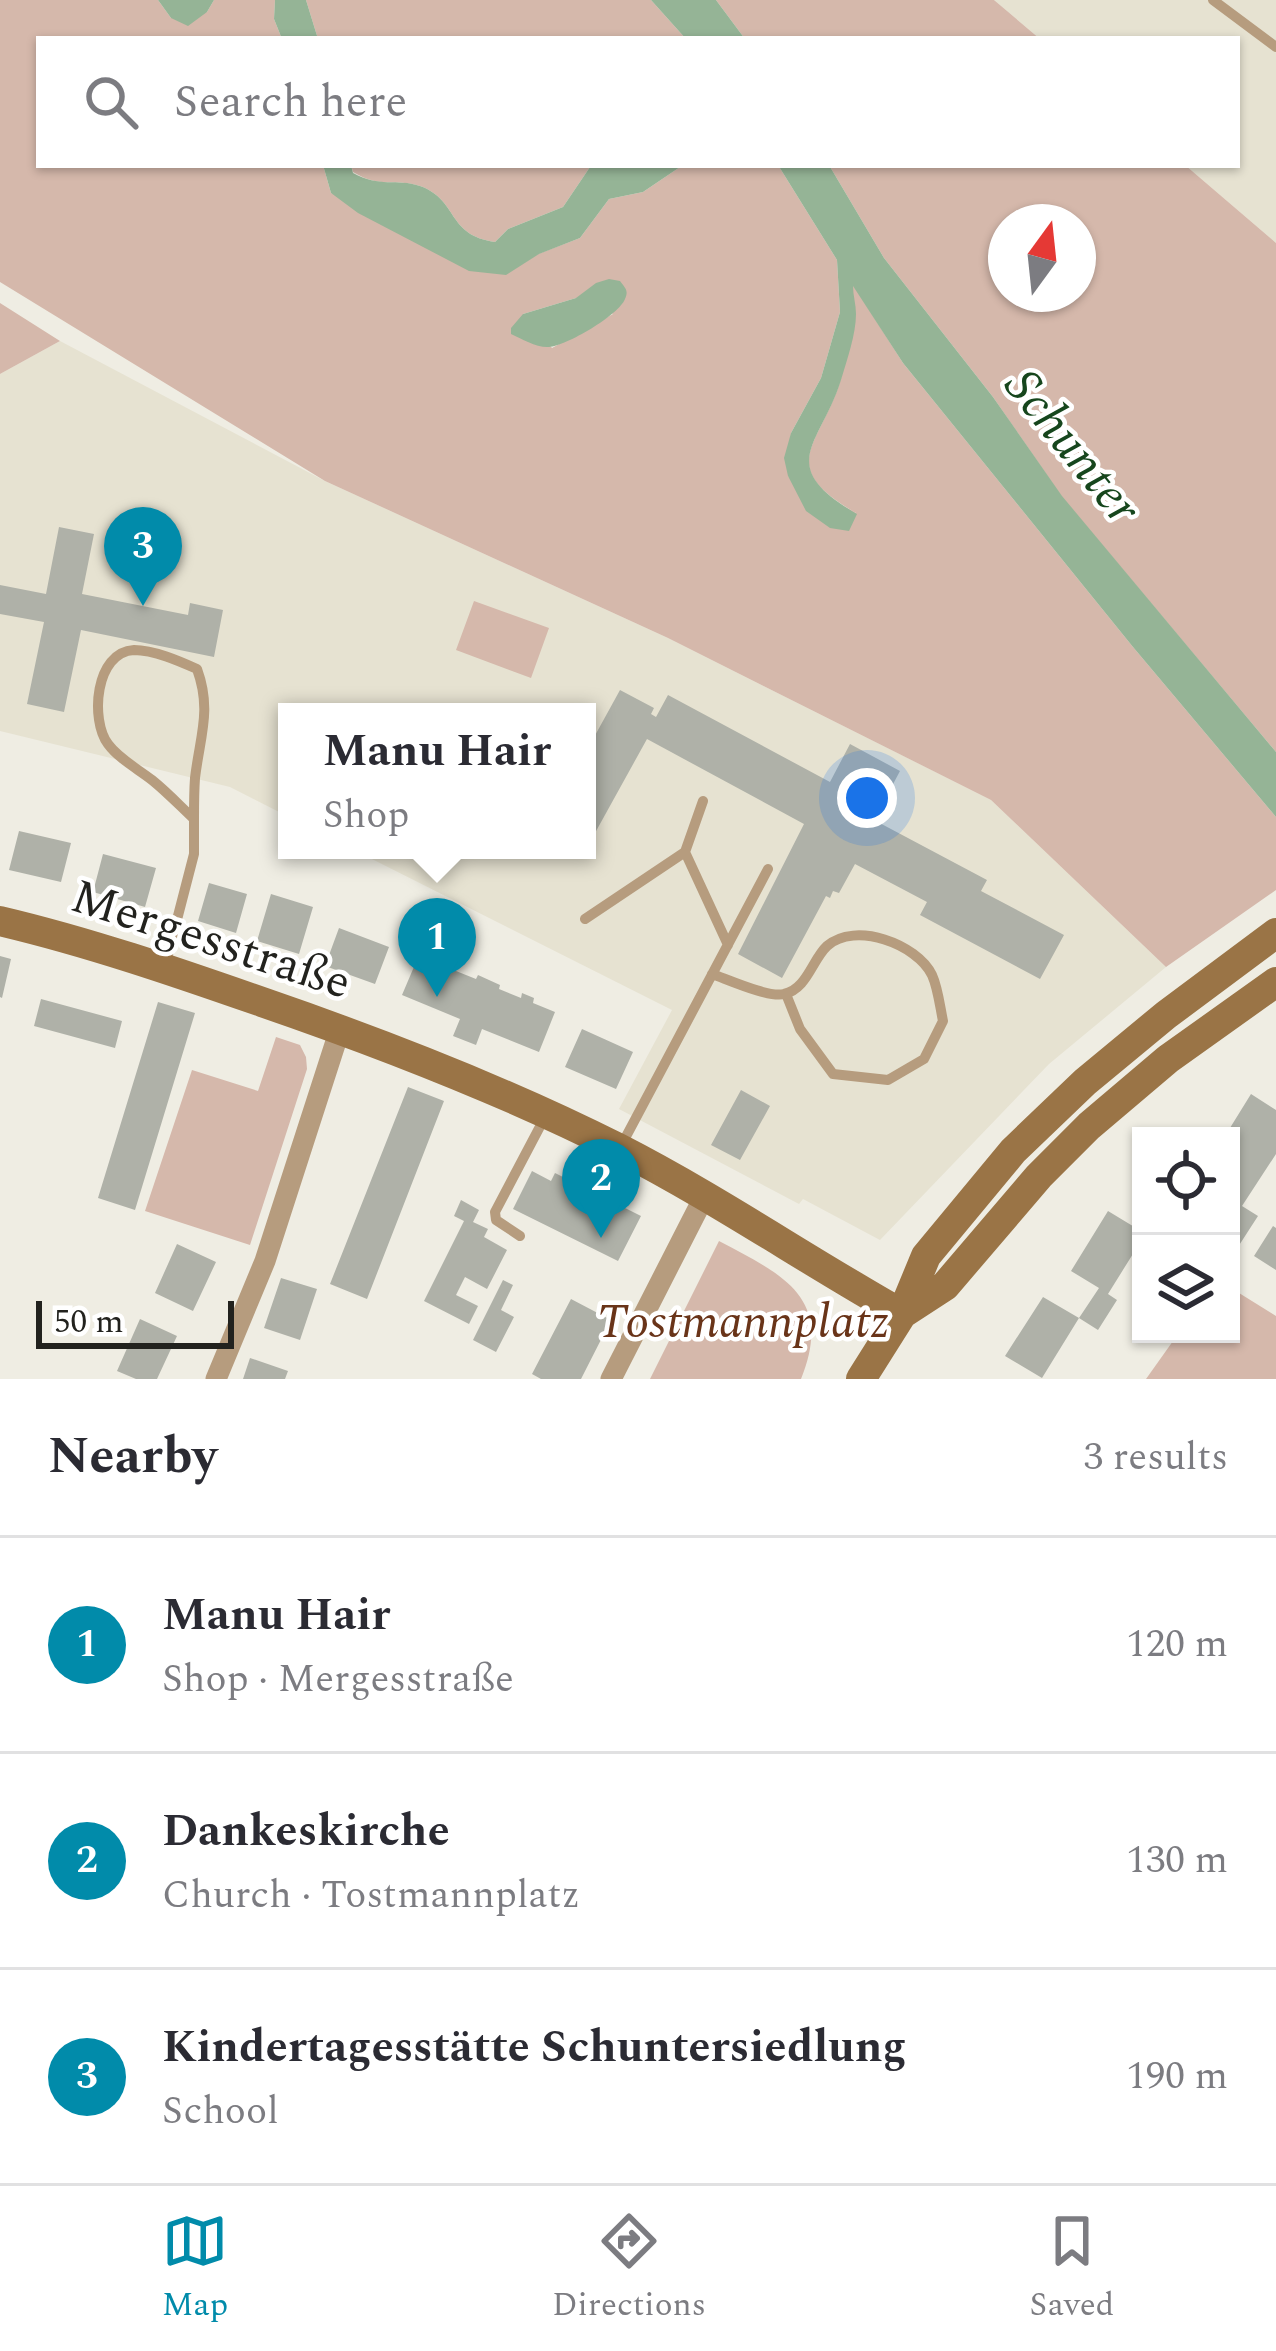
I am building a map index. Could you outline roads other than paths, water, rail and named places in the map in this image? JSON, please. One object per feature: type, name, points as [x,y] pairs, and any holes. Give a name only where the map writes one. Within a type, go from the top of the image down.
[{"type":"main road","name":"Mergesstraße","points":[[0,922],[164,969],[465,1078],[620,1149],[902,1314]]},
{"type":"main road","points":[[861,1379],[902,1314],[926,1256],[1013,1151],[1085,1082],[1166,1015],[1276,934]]},
{"type":"main road","points":[[902,1314],[945,1286],[1039,1176],[1089,1126],[1168,1059],[1276,982]]},
{"type":"street","points":[[216,1379],[265,1261],[340,1029]]},
{"type":"street","points":[[611,1379],[705,1195]]},
{"type":"lane","points":[[1213,0],[1276,47]]},
{"type":"lane","points":[[164,969],[194,854],[195,781],[206,692],[197,669],[131,650],[113,658],[103,679],[99,727],[109,745],[194,819]]},
{"type":"lane","points":[[585,919],[685,852],[703,801]]},
{"type":"lane","points":[[685,852],[728,945]]},
{"type":"lane","points":[[620,1149],[768,869]]},
{"type":"lane","points":[[712,974],[786,994],[802,983],[829,944],[854,934],[902,945],[932,973],[944,1021],[924,1058],[887,1080],[833,1073],[800,1029],[786,994]]},
{"type":"lane","points":[[520,1236],[496,1220],[495,1213],[547,1114]]},
{"type":"place","name":"Kindertagesstätte Schuntersiedlung","points":[[143,606]]},
{"type":"place","name":"Manu Hair","points":[[437,997]]},
{"type":"place","name":"Dankeskirche","points":[[601,1238]]},
{"type":"water label","name":"Schunter","points":[[1072,447]]},
{"type":"park label","name":"Tostmannplatz","points":[[743,1322]]}]
